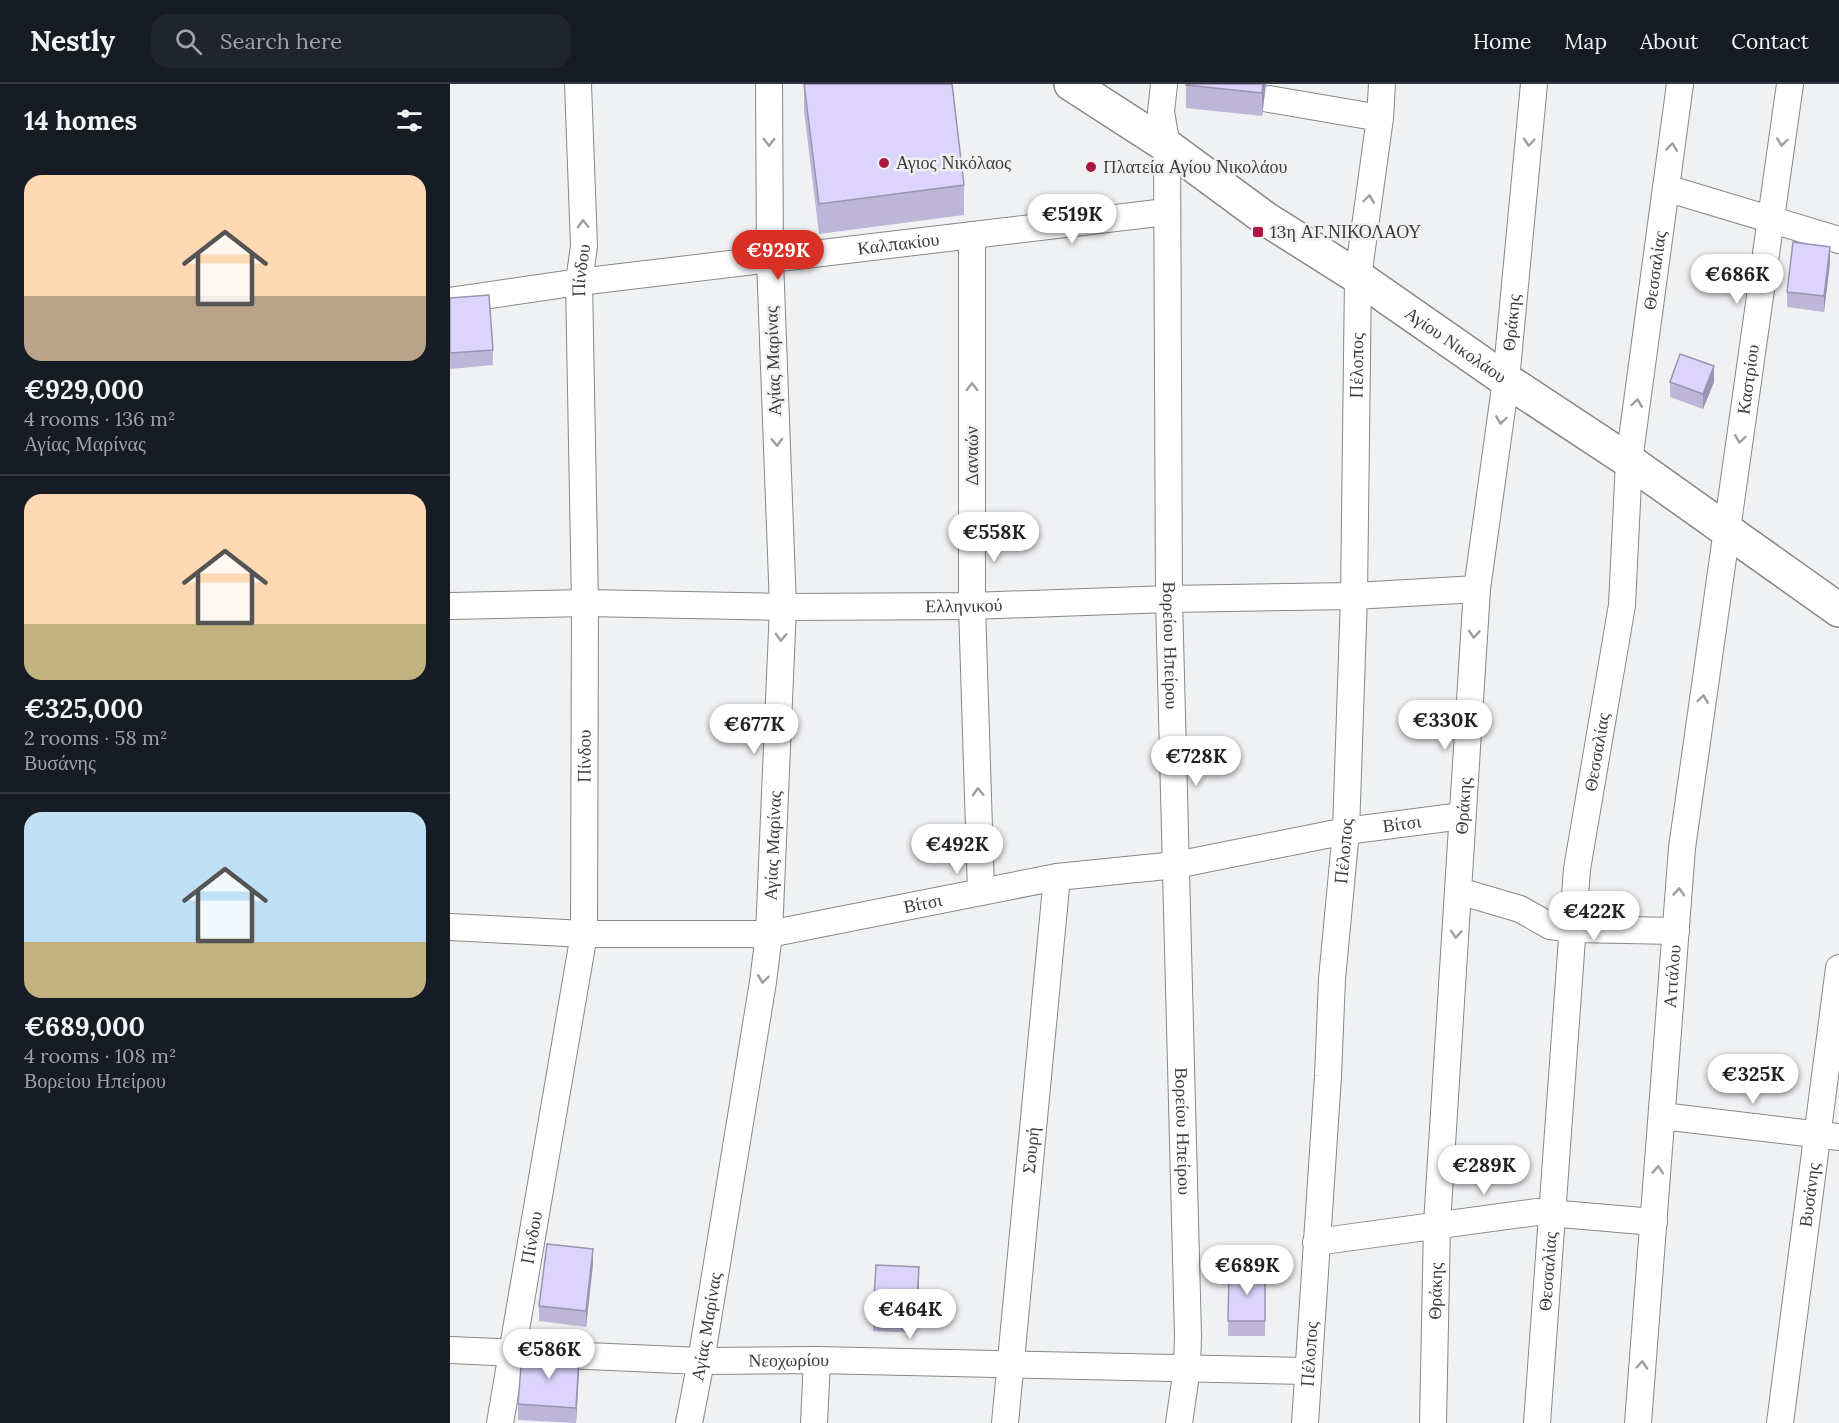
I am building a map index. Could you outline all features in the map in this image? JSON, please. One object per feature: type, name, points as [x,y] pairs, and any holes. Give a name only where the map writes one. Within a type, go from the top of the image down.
[{"type":"street","name":"Πίνδου","points":[[500,1423],[584,934],[585,603],[579,282],[584,246],[578,84]]},
{"type":"street","name":"Αγίας Μαρίνας","points":[[689,1423],[701,1361],[769,934],[783,607],[770,260],[769,84]]},
{"type":"street","name":"Αγίου Νικολάου","points":[[1071,84],[1167,147],[1266,219],[1358,277],[1506,381],[1629,461],[1839,610]]},
{"type":"street","name":"Βορείου Ηπείρου","points":[[1164,84],[1161,112],[1167,147],[1169,599],[1187,1368],[1179,1423]]},
{"type":"street","name":"Πέλοπος","points":[[1305,1423],[1328,1076],[1332,979],[1346,831],[1354,596],[1358,277],[1380,118],[1382,84]]},
{"type":"street","name":"Θράκης","points":[[1433,1423],[1437,1224],[1477,589],[1506,381],[1534,84]]},
{"type":"street","name":"Θεσσαλίας","points":[[1538,1423],[1577,869],[1622,605],[1629,461],[1680,84]]},
{"type":"street","name":"Καστρίου","points":[[1727,531],[1790,84]]},
{"type":"street","points":[[1269,99],[1380,118]]},
{"type":"street","points":[[1666,188],[1839,240]]},
{"type":"street","name":"Καλπακίου","points":[[450,302],[579,282],[1166,212]]},
{"type":"street","name":"Δαναών","points":[[972,235],[972,606],[981,892]]},
{"type":"street","name":"Αττάλου","points":[[1638,1423],[1682,848],[1727,531]]},
{"type":"street","name":"Ελληνικού","points":[[450,606],[585,603],[783,607],[972,606],[1169,599],[1354,596],[1477,589]]},
{"type":"street","name":"Βίτσι","points":[[450,927],[584,934],[769,934],[1057,877],[1176,865],[1346,831],[1462,816]]},
{"type":"street","name":"Σουρή","points":[[1005,1423],[1057,877]]},
{"type":"street","points":[[1459,891],[1520,909],[1550,926],[1573,929],[1676,931]]},
{"type":"street","name":"Βυσάνης","points":[[1780,1423],[1828,1136],[1839,968]]},
{"type":"street","points":[[1662,1116],[1828,1136]]},
{"type":"street","points":[[1316,1242],[1523,1213],[1551,1213],[1654,1222]]},
{"type":"street","name":"Νεοχωρίου","points":[[450,1350],[701,1361],[817,1360],[1308,1371]]},
{"type":"street","points":[[814,1423],[817,1360]]},
{"type":"building","name":"Αγιος Νικόλαος","points":[[804,84],[952,84],[964,185],[819,204]]},
{"type":"building","points":[[1186,84],[1263,84],[1262,93]]},
{"type":"building","points":[[1793,242],[1830,247],[1824,296],[1787,292]]},
{"type":"building","points":[[489,295],[493,350],[450,353],[450,298]]},
{"type":"building","points":[[1680,354],[1714,366],[1703,394],[1670,382]]},
{"type":"building","points":[[547,1244],[593,1249],[586,1311],[539,1306]]},
{"type":"building","points":[[876,1265],[919,1267],[916,1317],[873,1316]]},
{"type":"building","points":[[1229,1271],[1265,1272],[1265,1321],[1228,1321]]},
{"type":"building","points":[[522,1353],[579,1356],[576,1408],[518,1404]]},
{"type":"place","name":"Αγιος Νικόλαος","points":[[884,163]]},
{"type":"place","name":"Πλατεία Αγίου Νικολάου","points":[[1091,167]]},
{"type":"place","name":"13η ΑΓ.ΝΙΚΟΛΑΟΥ","points":[[1258,232]]}]
